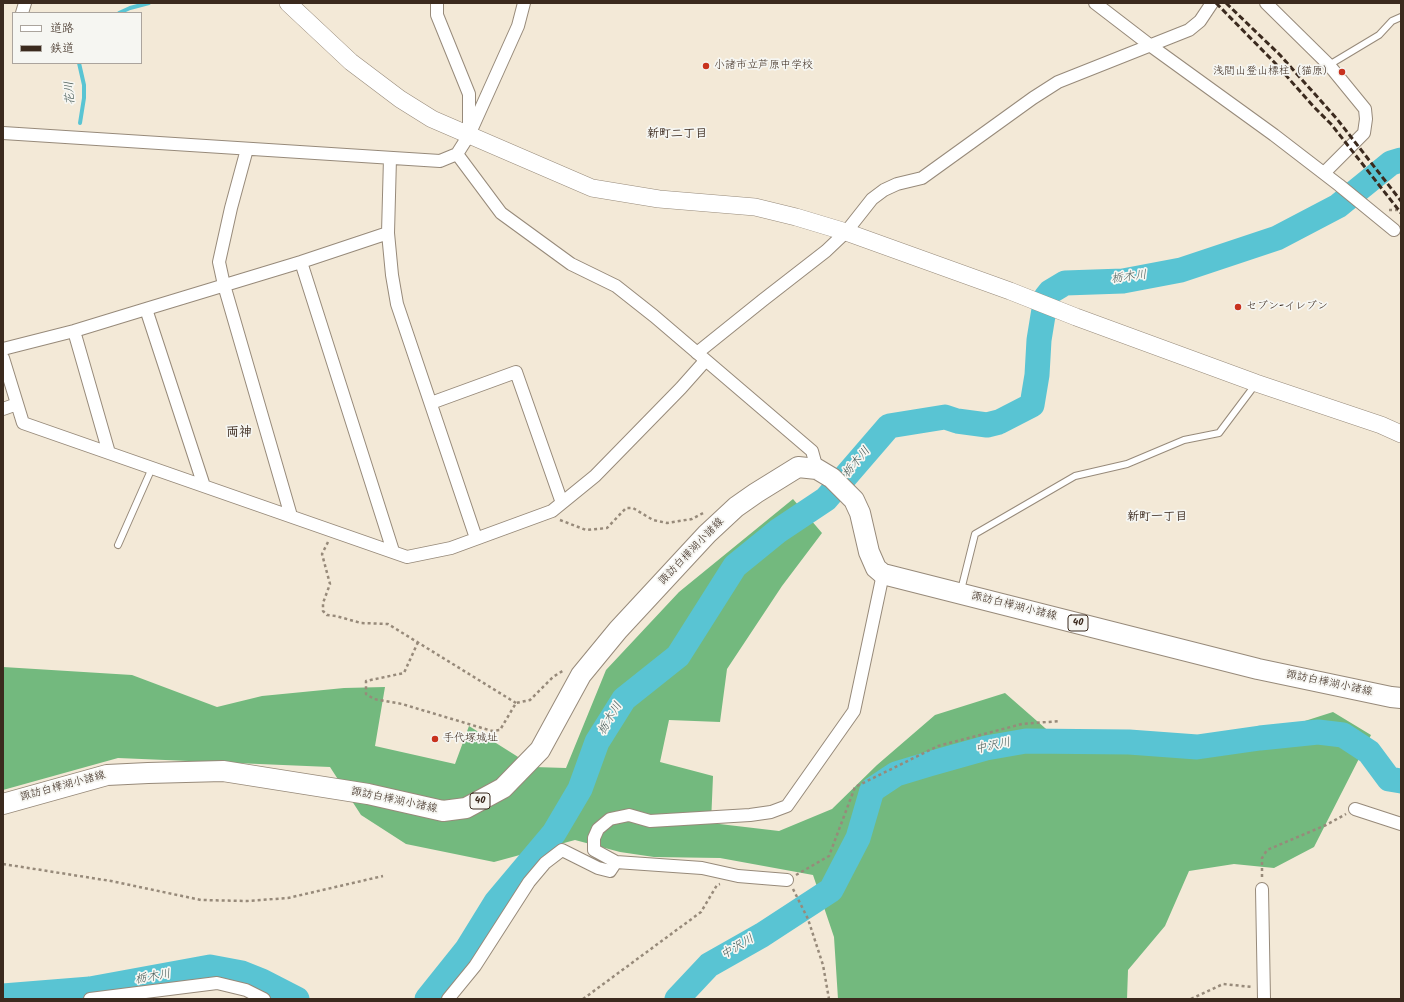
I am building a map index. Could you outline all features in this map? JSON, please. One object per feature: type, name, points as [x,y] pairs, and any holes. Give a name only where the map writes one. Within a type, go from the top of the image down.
[{"type":"main road","name":"諏訪白樺湖小諸線","points":[[3,804],[107,775],[223,771],[368,794],[444,811],[466,808],[503,788],[540,750],[581,675],[618,630],[697,546],[736,507],[798,467],[817,469],[832,478],[854,500],[860,513],[868,552],[876,568],[883,574],[1258,669],[1401,698]]},
{"type":"street","points":[[288,3],[351,62],[400,99],[432,119],[592,188],[659,199],[755,207],[796,217],[846,232],[1010,291],[1256,384],[1381,425],[1401,434]]},
{"type":"street","points":[[437,3],[437,15],[469,94],[469,136]]},
{"type":"street","points":[[3,134],[440,161],[457,154],[469,136],[518,26],[524,3]]},
{"type":"street","points":[[1095,3],[1339,185],[1394,230]]},
{"type":"street","points":[[3,358],[23,423],[407,557],[451,548],[552,511],[595,476],[681,388],[701,357],[763,300],[826,251],[846,232],[872,199],[884,190],[897,184],[922,178],[1033,98],[1058,82],[1082,71],[1151,46],[1189,30],[1200,21],[1212,3]]},
{"type":"street","points":[[1266,3],[1328,65],[1365,109],[1366,119],[1364,132],[1324,174]]},
{"type":"street","points":[[247,149],[231,208],[219,262],[224,285],[291,516]]},
{"type":"street","points":[[457,154],[501,213],[571,264],[616,286],[654,316],[812,451],[817,469]]},
{"type":"street","points":[[390,158],[388,233],[392,275],[397,304],[476,538]]},
{"type":"street","points":[[3,350],[301,262],[388,233]]},
{"type":"street","points":[[301,262],[393,551]]},
{"type":"street","points":[[146,309],[204,486]]},
{"type":"street","points":[[74,330],[109,453]]},
{"type":"street","points":[[431,403],[516,372],[562,503]]},
{"type":"street","points":[[3,409],[17,404]]},
{"type":"street","points":[[787,880],[738,876],[702,868],[616,862],[594,850],[594,838],[598,829],[610,819],[628,815],[650,821],[750,815],[771,812],[787,806],[854,711],[883,574]]},
{"type":"street","points":[[1355,809],[1401,824]]},
{"type":"street","points":[[448,999],[475,966],[529,882],[545,863],[562,850],[598,868],[610,871],[616,862]]},
{"type":"street","points":[[1262,889],[1264,993]]},
{"type":"street","points":[[90,999],[217,983],[246,990],[264,999]]},
{"type":"lane","points":[[1328,65],[1379,36],[1392,21],[1401,17]]},
{"type":"lane","points":[[960,594],[975,534],[1075,476],[1127,464],[1184,440],[1219,433],[1256,384]]},
{"type":"lane","points":[[118,545],[152,468]]},
{"type":"path","points":[[545,514],[586,530],[607,528],[626,508],[633,508],[653,520],[667,523],[692,519],[710,509]]},
{"type":"path","points":[[334,531],[322,554],[330,584],[323,603],[323,611],[327,615],[361,623],[388,624],[516,703],[530,700],[553,677],[573,665],[587,668]]},
{"type":"path","points":[[418,642],[404,673],[366,681],[366,694],[374,699],[402,704],[492,731],[500,730],[516,703]]},
{"type":"path","points":[[829,999],[823,965],[808,919],[787,880],[829,856],[855,786],[938,746],[1022,724],[1060,721]]},
{"type":"path","points":[[1262,889],[1262,858],[1267,850],[1326,825],[1355,809]]},
{"type":"path","points":[[3,864],[111,881],[201,900],[247,901],[288,898],[383,876]]},
{"type":"path","points":[[583,999],[701,912],[717,885],[738,876]]},
{"type":"path","points":[[1192,999],[1223,984],[1264,993]]},
{"type":"green space","points":[[793,499],[822,533],[782,586],[727,669],[720,722],[669,720],[660,762],[713,776],[711,823],[779,831],[832,809],[877,765],[935,715],[1005,693],[1069,749],[1192,757],[1333,712],[1371,735],[1314,847],[1274,868],[1234,864],[1189,871],[1165,926],[1128,970],[1127,999],[838,999],[834,937],[813,875],[720,858],[654,857],[620,852],[575,840],[494,862],[406,844],[361,815],[330,767],[118,758],[3,790],[3,667],[132,675],[217,707],[262,696],[344,688],[385,687],[375,746],[455,764],[469,726],[534,767],[566,768],[606,670],[679,592]]},
{"type":"waterway","name":"花川","points":[[121,12],[149,3]]},
{"type":"waterway","name":"花川","points":[[79,64],[84,85],[84,98],[80,123]]},
{"type":"waterway","name":"栃木川","points":[[427,999],[467,949],[496,902],[554,833],[580,789],[597,742],[624,699],[678,656],[735,566],[778,531],[826,499],[889,426],[945,417],[957,421],[987,425],[999,422],[1032,405],[1037,375],[1039,340],[1046,297],[1050,292],[1065,283],[1123,281],[1181,270],[1277,238],[1338,206],[1391,163],[1401,160]]},
{"type":"waterway","name":"中沢川","points":[[677,999],[709,965],[762,935],[831,890],[858,838],[872,790],[896,774],[929,764],[986,748],[1026,741],[1129,742],[1197,747],[1318,732],[1343,735],[1369,752],[1389,779],[1401,781]]},
{"type":"waterway","name":"栃木川","points":[[3,996],[90,989],[210,967],[242,973],[262,981],[297,999]]},
{"type":"railway","points":[[1216,3],[1275,63],[1331,124],[1401,213]]},
{"type":"railway","points":[[1226,3],[1280,55],[1337,119],[1401,201]]},
{"type":"place","name":"小諸市立芦原中学校","points":[[706,66]]},
{"type":"place","name":"浅間山登山標柱（猫原）","points":[[1342,72]]},
{"type":"place","name":"セブン-イレブン","points":[[1238,307]]},
{"type":"place","name":"手代塚城址","points":[[435,739]]},
{"type":"district","name":"新町二丁目","points":[[677,135]]},
{"type":"district","name":"両神","points":[[239,434]]},
{"type":"district","name":"新町一丁目","points":[[1157,518]]}]
